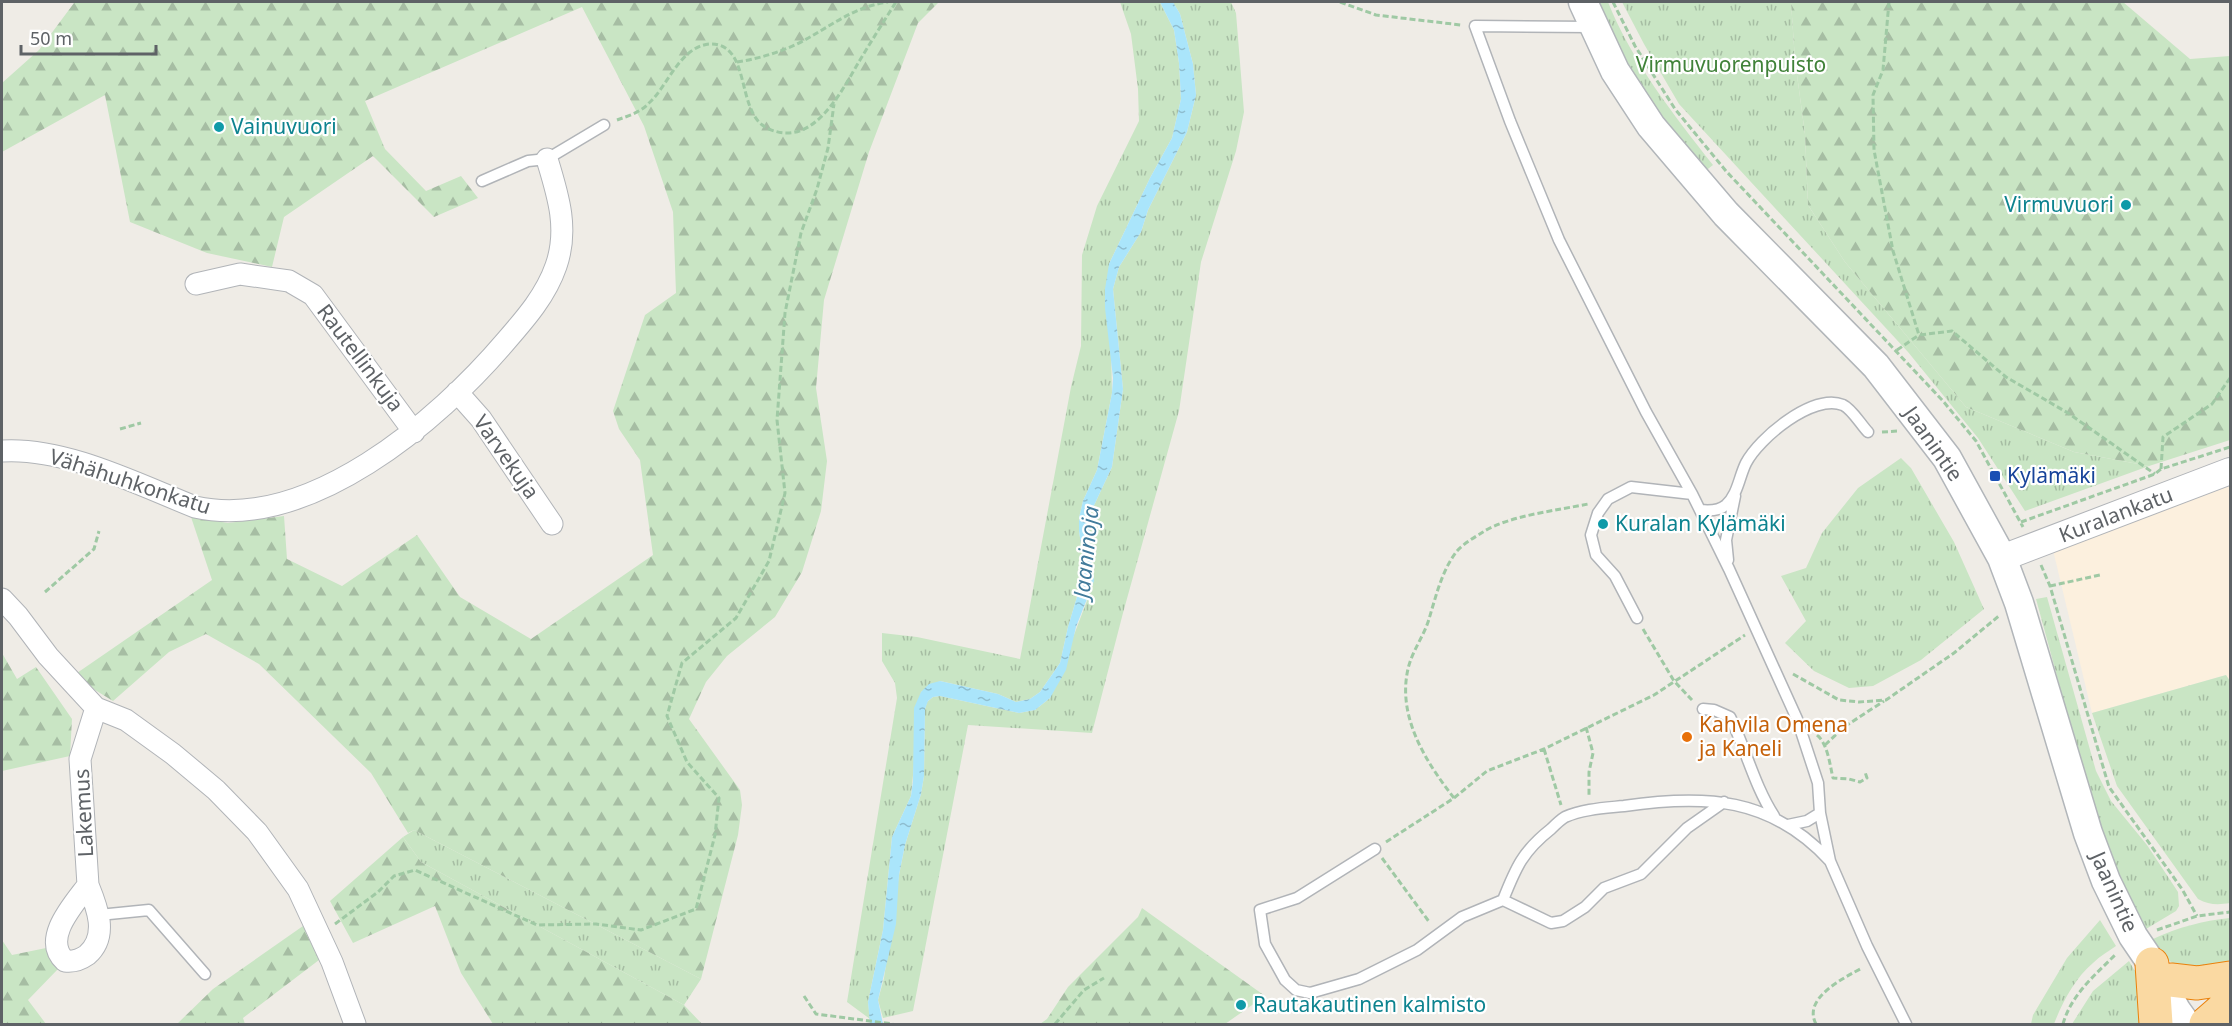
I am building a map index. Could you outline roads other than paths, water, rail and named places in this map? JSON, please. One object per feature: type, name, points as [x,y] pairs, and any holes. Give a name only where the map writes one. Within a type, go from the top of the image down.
[{"type":"highway","points":[[2156,1024],[2161,972],[2197,983],[2230,978]]},
{"type":"main road","name":"Jaanintie","points":[[1583,2],[1615,71],[1651,126],[1726,214],[1876,366],[1947,458],[2002,558],[2019,603],[2088,833],[2106,880],[2133,936],[2161,972],[2208,1020]]},
{"type":"street","name":"Vähähuhkonkatu","points":[[2,451],[30,451],[77,461],[195,507],[210,510],[252,510],[292,500],[342,478],[414,432],[484,367],[541,299],[557,265],[562,230],[562,213],[547,159]]},
{"type":"street","name":"Rautellinkuja","points":[[196,284],[240,274],[289,281],[313,295],[414,432]]},
{"type":"street","name":"Varvekuja","points":[[457,392],[481,419],[552,524]]},
{"type":"street","name":"Kuralankatu","points":[[2002,558],[2230,471]]},
{"type":"street","points":[[2,599],[48,656],[96,708],[126,720],[173,754],[216,790],[257,832],[298,889],[332,962],[355,1024]]},
{"type":"street","name":"Lakemus","points":[[88,885],[72,906],[58,931],[55,942],[60,956],[65,961],[79,960],[95,945],[99,934],[99,915],[88,885],[80,759],[96,708]]},
{"type":"lane","points":[[1594,27],[1475,26],[1510,121],[1559,240],[1646,412],[1692,494],[1769,654],[1797,719],[1818,783],[1820,813],[1830,861],[1875,962],[1906,1024]]},
{"type":"lane","points":[[482,181],[528,161],[547,159],[604,125]]},
{"type":"lane","points":[[1729,569],[1726,540],[1736,490],[1746,463],[1759,445],[1780,425],[1820,404],[1832,402],[1844,405],[1868,432]]},
{"type":"lane","points":[[1637,617],[1615,576],[1596,555],[1591,534],[1598,513],[1606,500],[1632,487],[1692,494]]},
{"type":"lane","points":[[1700,510],[1712,512],[1726,505],[1736,490]]},
{"type":"lane","points":[[1703,709],[1714,710],[1730,717],[1766,804],[1775,819]]},
{"type":"lane","points":[[1375,849],[1297,897],[1260,910],[1265,944],[1285,980],[1296,990],[1311,993],[1359,979],[1417,950],[1462,917],[1503,900],[1517,864],[1537,840],[1564,818],[1590,810],[1648,802],[1724,802],[1758,810],[1788,825],[1819,848],[1830,861]]},
{"type":"lane","points":[[1503,900],[1551,923],[1563,921],[1585,907],[1604,888],[1641,874],[1687,828],[1724,802]]},
{"type":"lane","points":[[1788,825],[1807,821],[1820,813]]},
{"type":"lane","points":[[99,915],[149,910],[204,974]]},
{"type":"water","name":"Jaaninoja","points":[[1160,2],[1173,2],[1180,14],[1193,64],[1196,95],[1187,132],[1148,210],[1141,232],[1119,267],[1113,289],[1123,389],[1112,467],[1090,514],[1089,543],[1094,581],[1076,627],[1066,670],[1050,698],[1035,710],[1019,713],[940,696],[928,701],[925,709],[924,776],[921,794],[905,845],[899,875],[896,924],[878,1000],[883,1024],[870,1024],[868,1002],[883,930],[892,837],[911,796],[914,708],[921,692],[929,684],[940,681],[998,694],[1016,702],[1030,699],[1040,692],[1060,663],[1085,570],[1079,518],[1083,501],[1097,470],[1112,393],[1113,378],[1105,308],[1109,264],[1172,138],[1181,99],[1174,30]]},
{"type":"place","name":"Vainuvuori","points":[[219,127]]},
{"type":"place","name":"Virmuvuori","points":[[2126,205]]},
{"type":"place","name":"Kylämäki","points":[[1995,476]]},
{"type":"place","name":"Kuralan Kylämäki","points":[[1603,524]]},
{"type":"place","name":"Kahvila Omena ja Kaneli","points":[[1687,737]]},
{"type":"place","name":"Rautakautinen kalmisto","points":[[1241,1005]]},
{"type":"park label","name":"Virmuvuorenpuisto","points":[[1731,65]]}]
